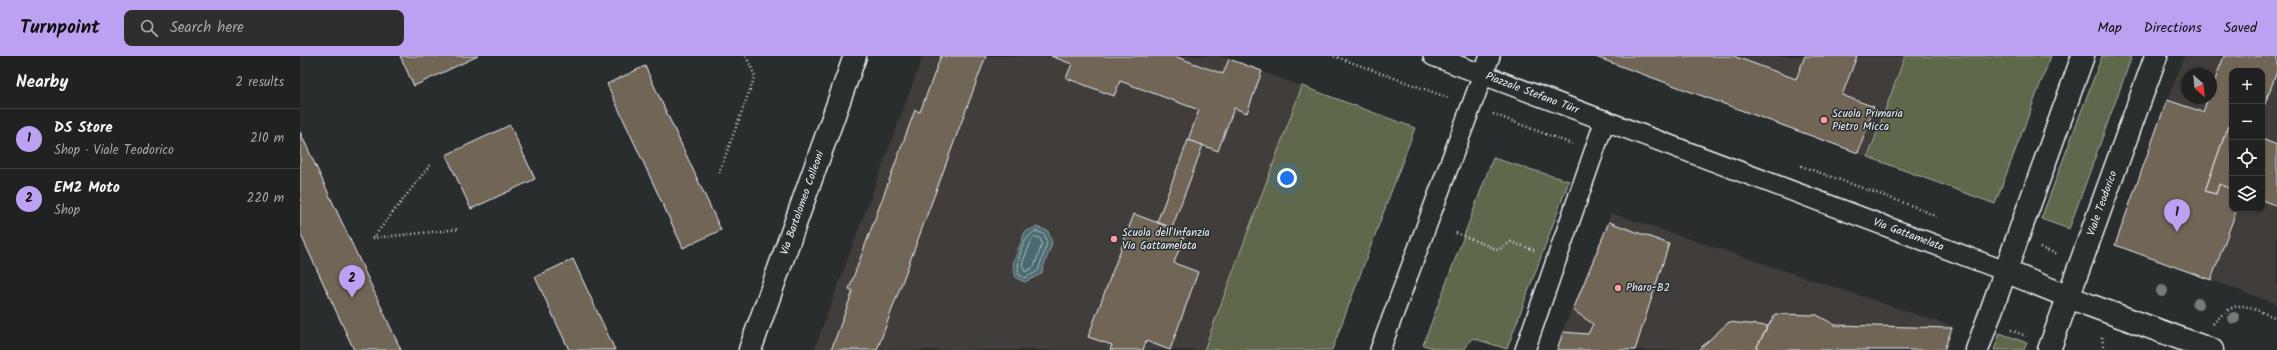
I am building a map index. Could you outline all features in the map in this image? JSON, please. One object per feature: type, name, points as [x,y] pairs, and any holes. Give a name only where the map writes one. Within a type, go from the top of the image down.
[{"type":"street","name":"Via Bartolomeo Colleoni","points":[[750,350],[855,56]]},
{"type":"street","points":[[1433,56],[1484,74],[1490,56]]},
{"type":"street","points":[[1977,350],[2083,56]]},
{"type":"street","name":"Viale Teodorico","points":[[2049,350],[2156,56]]},
{"type":"street","name":"Piazzale Stefano Türr","points":[[1380,350],[1484,74],[1605,120]]},
{"type":"street","points":[[1525,350],[1605,120]]},
{"type":"street","name":"Via Gattamelata","points":[[1605,120],[2212,350]]},
{"type":"path","points":[[719,174],[755,76],[746,56]]},
{"type":"path","points":[[1334,56],[1472,106],[1594,153]]},
{"type":"path","points":[[430,165],[373,238],[460,229]]},
{"type":"path","points":[[1456,233],[1498,250],[1511,242],[1557,259]]},
{"type":"path","points":[[2039,247],[2061,255]]},
{"type":"path","points":[[2240,305],[2277,318]]},
{"type":"path","points":[[2010,330],[2030,338]]},
{"type":"shaded area","name":"Scuola dell'Infanzia Via Gattamelata","points":[[923,56],[1220,56],[1415,128],[1332,350],[814,350]]},
{"type":"shaded area","name":"Scuola Primaria Pietro Micca","points":[[1593,56],[1905,56],[1868,157]]},
{"type":"shaded area","points":[[2184,56],[2277,56],[2277,304],[2115,245]]},
{"type":"shaded area","points":[[1611,213],[1954,327],[1946,350],[1555,350]]},
{"type":"green space","points":[[1905,56],[2051,56],[1995,204],[1868,157]]},
{"type":"green space","points":[[2102,56],[2132,56],[2069,229],[2041,219]]},
{"type":"green space","points":[[1302,86],[1415,128],[1332,350],[1204,350]]},
{"type":"green space","points":[[1493,158],[1569,181],[1507,349],[1472,338],[1464,350],[1441,350],[1423,345]]},
{"type":"green space","points":[[2000,333],[2027,343],[2024,350],[1994,350]]},
{"type":"water","points":[[1036,227],[1048,231],[1052,243],[1041,274],[1025,282],[1016,278],[1013,263],[1025,232]]},
{"type":"building","points":[[400,56],[478,56],[414,86]]},
{"type":"building","points":[[941,56],[986,56],[877,350],[831,350],[853,291],[849,289],[915,110],[920,112]]},
{"type":"building","points":[[1051,56],[1174,56],[1223,74],[1229,59],[1262,71],[1247,113],[1234,108],[1218,151],[1188,140],[1199,110],[1120,81],[1114,96],[1066,78],[1072,64]]},
{"type":"building","name":"Scuola Primaria Pietro Micca","points":[[1593,56],[1733,56],[1796,79],[1805,56],[1857,56],[1842,95],[1874,107],[1858,153]]},
{"type":"building","points":[[2224,56],[2277,56],[2277,71],[2265,104],[2265,68],[2229,68],[2229,126],[2205,191],[2216,194],[2219,184],[2229,188],[2229,212],[2236,212],[2211,280],[2115,245],[2167,100],[2203,112],[2206,104],[2217,104],[2217,75]]},
{"type":"building","points":[[645,66],[721,230],[683,248],[607,84]]},
{"type":"building","points":[[510,125],[535,179],[471,209],[446,155]]},
{"type":"building","points":[[2228,126],[2229,188],[2219,184],[2216,194],[2205,191]]},
{"type":"building","points":[[300,132],[401,350],[354,350],[300,233]]},
{"type":"building","points":[[1188,140],[1203,145],[1172,228],[1157,222]]},
{"type":"building","points":[[2265,140],[2277,145],[2277,206],[2265,201]]},
{"type":"building","points":[[1134,214],[1185,233],[1174,263],[1198,272],[1170,350],[1146,341],[1143,350],[1110,350],[1112,345],[1088,337]]},
{"type":"building","name":"Pharo-B2","points":[[1609,222],[1669,244],[1635,350],[1557,350],[1563,332],[1588,334],[1593,324],[1573,310]]},
{"type":"building","points":[[573,259],[615,350],[569,350],[535,277]]},
{"type":"building","points":[[1775,314],[1817,315],[1835,325],[1952,328],[1944,350],[1755,350]]},
{"type":"building","points":[[1729,322],[1768,326],[1755,350],[1698,350]]},
{"type":"place","name":"Scuola Primaria Pietro Micca","points":[[1824,120]]},
{"type":"place","name":"DS Store","points":[[2177,232]]},
{"type":"place","name":"Scuola dell'Infanzia Via Gattamelata","points":[[1114,239]]},
{"type":"place","name":"Pharo-B2","points":[[1618,288]]},
{"type":"place","name":"EM2 Moto","points":[[352,298]]}]
